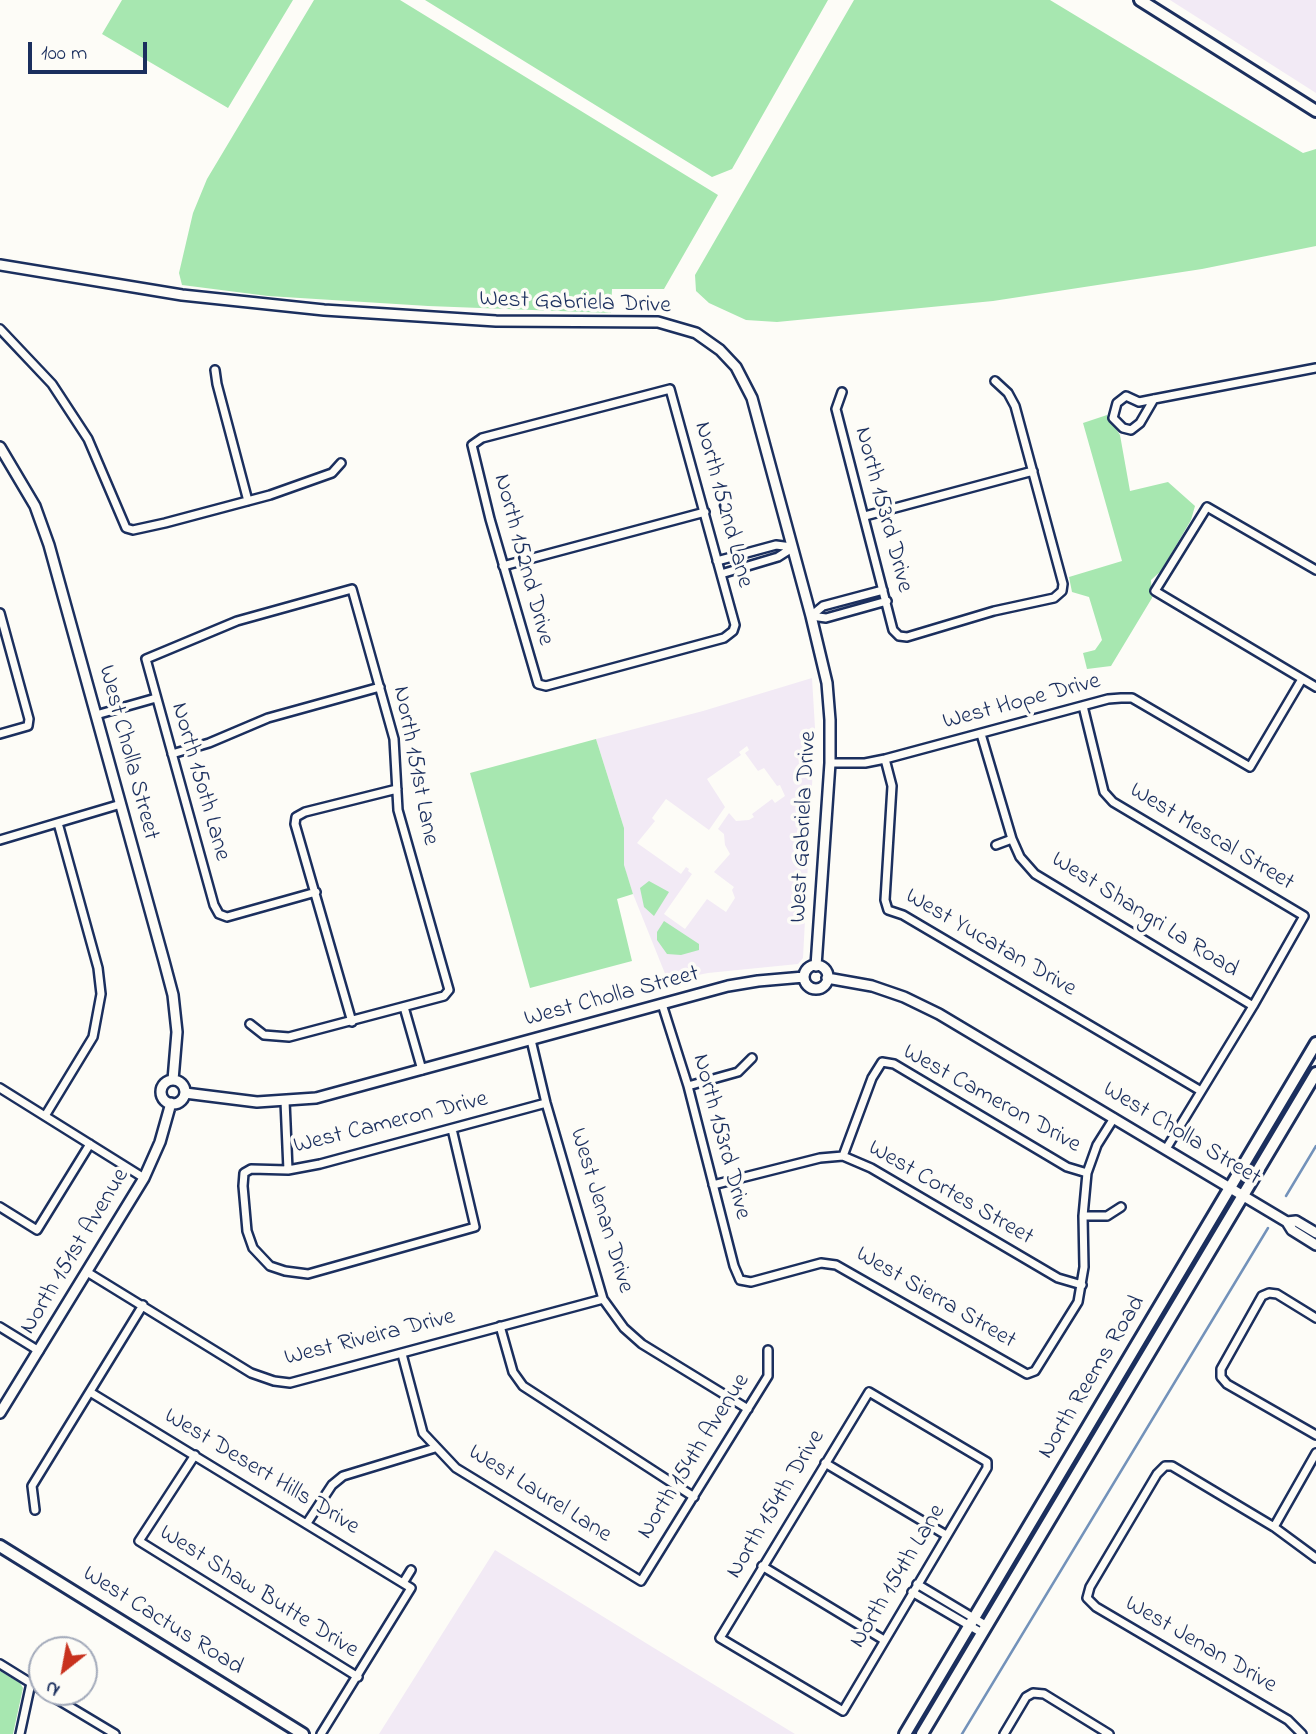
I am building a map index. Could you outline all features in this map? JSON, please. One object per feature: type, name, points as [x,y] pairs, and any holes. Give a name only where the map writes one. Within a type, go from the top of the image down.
[{"type":"main road","points":[[1140,0],[1316,111]]},
{"type":"main road","name":"North Reems Road","points":[[905,1734],[1316,1043]]},
{"type":"main road","name":"North Reems Road","points":[[922,1734],[1316,1073]]},
{"type":"main road","name":"West Cactus Road","points":[[0,1546],[303,1734]]},
{"type":"street","name":"West Gabriela Drive","points":[[0,265],[182,295],[324,310],[496,321],[659,322],[696,333],[720,350],[736,366],[747,386],[827,683],[830,764],[816,966]]},
{"type":"street","points":[[0,329],[52,384],[88,439],[125,528],[133,530],[165,523],[248,500],[332,473],[341,463]]},
{"type":"street","points":[[1154,399],[1140,423],[1131,430],[1123,428],[1113,418],[1116,402],[1126,396],[1139,402],[1154,399],[1316,368]]},
{"type":"street","points":[[215,370],[248,500]]},
{"type":"street","points":[[865,516],[1033,471],[1015,406],[995,381]]},
{"type":"street","name":"North 152nd Drive","points":[[670,389],[482,438],[472,444],[503,566],[538,684],[546,686],[724,638],[733,631]]},
{"type":"street","name":"North 152nd Lane","points":[[670,389],[735,625],[733,631]]},
{"type":"street","name":"North 153rd Drive","points":[[842,392],[836,409],[893,630],[899,636],[907,637],[994,611],[1054,598],[1062,592],[1063,584],[1033,471]]},
{"type":"street","name":"West Cholla Street","points":[[0,447],[35,506],[49,545],[121,804],[173,995],[177,1032],[173,1080]]},
{"type":"street","points":[[1316,570],[1207,507],[1155,591],[1316,687]]},
{"type":"street","points":[[503,566],[705,512]]},
{"type":"street","points":[[717,561],[776,545],[792,547]]},
{"type":"street","points":[[721,574],[778,557],[792,547]]},
{"type":"street","name":"North 151st Lane","points":[[146,659],[237,621],[352,589],[394,739],[398,810],[449,990],[444,996],[404,1007]]},
{"type":"street","points":[[811,616],[823,606],[883,590]]},
{"type":"street","points":[[845,600],[849,611]]},
{"type":"street","points":[[811,616],[826,618],[887,601]]},
{"type":"street","points":[[0,613],[29,719],[28,726],[0,734]]},
{"type":"street","name":"North 150th Lane","points":[[146,659],[214,905],[219,914],[227,917],[316,892]]},
{"type":"street","name":"West Hope Drive","points":[[830,764],[865,764],[886,760],[1108,699],[1132,698],[1250,767],[1302,679]]},
{"type":"street","points":[[172,754],[209,743],[268,718],[380,687]]},
{"type":"street","points":[[96,715],[156,698]]},
{"type":"street","name":"West Mescal Street","points":[[1083,706],[1104,792],[1113,802],[1304,916],[1253,1006]]},
{"type":"street","name":"West Shangri La Road","points":[[981,734],[1012,839],[1020,857],[1035,874],[1253,1006]]},
{"type":"street","name":"West Yucatan Drive","points":[[886,760],[892,786],[885,900],[888,910],[903,915],[1201,1091]]},
{"type":"street","points":[[352,1022],[295,824],[296,817],[305,812],[397,789]]},
{"type":"street","points":[[0,840],[121,804]]},
{"type":"street","points":[[45,1116],[93,1037],[101,994],[98,968],[58,823]]},
{"type":"street","points":[[996,845],[1012,839]]},
{"type":"street","points":[[816,966],[826,971],[827,978],[824,985],[817,989],[806,984],[804,977],[807,970],[816,966]]},
{"type":"street","name":"West Cholla Street","points":[[185,1093],[257,1102],[316,1098],[740,984],[804,977]]},
{"type":"street","name":"West Cholla Street","points":[[827,978],[872,986],[922,1005],[1244,1195],[1287,1222],[1292,1230],[1316,1245]]},
{"type":"street","name":"North 153rd Drive","points":[[662,1004],[688,1086],[734,1266],[740,1280]]},
{"type":"street","points":[[1166,1149],[1253,1006]]},
{"type":"street","points":[[250,1024],[264,1035],[289,1037],[404,1007],[422,1070]]},
{"type":"street","name":"West Jenan Drive","points":[[531,1040],[603,1298],[624,1328],[642,1343],[748,1409]]},
{"type":"street","points":[[688,1086],[738,1072],[752,1058]]},
{"type":"street","name":"West Cameron Drive","points":[[843,1156],[877,1067],[882,1062],[894,1064],[1067,1167],[1087,1174]]},
{"type":"street","points":[[173,1080],[180,1083],[185,1093],[182,1100],[171,1103],[164,1100],[162,1089],[166,1083],[173,1080]]},
{"type":"street","points":[[0,1088],[144,1178]]},
{"type":"street","points":[[285,1101],[288,1170]]},
{"type":"street","name":"North 151st Avenue","points":[[0,1413],[144,1178],[160,1142],[171,1103]]},
{"type":"street","name":"West Cameron Drive","points":[[452,1129],[475,1227],[308,1274],[296,1274],[270,1266],[253,1248],[247,1231],[243,1186],[244,1173],[251,1169],[288,1170],[320,1164],[547,1103]]},
{"type":"street","points":[[1082,1285],[1083,1216],[1087,1174],[1097,1145],[1114,1118]]},
{"type":"street","points":[[0,1207],[37,1230],[90,1144]]},
{"type":"street","name":"West Cortes Street","points":[[713,1185],[820,1158],[843,1156],[871,1168],[1058,1278],[1082,1285]]},
{"type":"street","points":[[1083,1216],[1107,1216],[1121,1207]]},
{"type":"street","name":"West Cholla Street","points":[[1287,1222],[1296,1221],[1316,1233]]},
{"type":"street","name":"West Sierra Street","points":[[740,1280],[751,1282],[821,1263],[836,1265],[1027,1374],[1035,1371],[1078,1302],[1082,1285]]},
{"type":"street","name":"West Riveira Drive","points":[[87,1272],[251,1373],[290,1383],[603,1298]]},
{"type":"street","points":[[1316,1318],[1277,1294],[1262,1296],[1221,1369],[1221,1377],[1227,1384],[1316,1435]]},
{"type":"street","points":[[35,1510],[32,1486],[143,1306]]},
{"type":"street","points":[[500,1326],[513,1372],[523,1387],[694,1497]]},
{"type":"street","points":[[0,1327],[39,1351]]},
{"type":"street","name":"North 154th Avenue","points":[[641,1581],[768,1376],[768,1350]]},
{"type":"street","name":"West Laurel Lane","points":[[402,1354],[423,1433],[456,1468],[641,1581]]},
{"type":"street","name":"West Desert Hills Drive","points":[[90,1392],[407,1586]]},
{"type":"street","name":"North 154th Lane","points":[[843,1711],[987,1468],[988,1462],[869,1392]]},
{"type":"street","name":"North 154th Drive","points":[[843,1711],[719,1638],[869,1392]]},
{"type":"street","points":[[307,1523],[331,1485],[343,1476],[435,1448]]},
{"type":"street","points":[[1316,1453],[1274,1527],[1316,1558]]},
{"type":"street","name":"West Shaw Butte Drive","points":[[195,1455],[139,1541],[358,1677]]},
{"type":"street","points":[[825,1463],[946,1535]]},
{"type":"street","name":"West Jenan Drive","points":[[1274,1527],[1172,1466],[1165,1466],[1157,1474],[1090,1587],[1087,1598],[1096,1607],[1288,1720],[1301,1734]]},
{"type":"street","points":[[762,1566],[884,1640]]},
{"type":"street","points":[[321,1734],[358,1677],[407,1586],[411,1570]]},
{"type":"street","points":[[917,1584],[972,1622]]},
{"type":"street","points":[[912,1592],[985,1629]]},
{"type":"street","points":[[0,1664],[28,1682]]},
{"type":"street","points":[[1004,1734],[1027,1697],[1033,1693],[1044,1695],[1109,1734]]},
{"type":"street","points":[[20,1734],[28,1698]]},
{"type":"street","points":[[69,1706],[115,1734]]},
{"type":"shaded area","points":[[1170,0],[1316,0],[1316,93]]},
{"type":"shaded area","points":[[812,678],[815,728],[803,958],[798,964],[708,973],[668,981],[624,866],[624,828],[596,739],[703,711]],"holes":[[[747,746],[749,750],[745,753],[758,771],[764,768],[777,786],[780,785],[785,796],[775,803],[772,799],[752,814],[754,817],[749,820],[736,821],[729,813],[718,829],[724,834],[725,845],[730,854],[714,872],[734,887],[732,890],[735,898],[726,912],[707,899],[685,929],[664,914],[692,874],[686,867],[681,874],[637,843],[655,821],[652,818],[666,799],[709,830],[725,807],[707,779],[741,755],[739,752]]]},
{"type":"shaded area","points":[[495,1550],[654,1648],[795,1734],[379,1734]]},
{"type":"green space","points":[[122,0],[293,0],[228,108],[102,34]]},
{"type":"green space","points":[[314,0],[400,0],[718,195],[664,289],[612,289],[611,313],[268,296],[182,285],[179,273],[193,213],[207,179]]},
{"type":"green space","points":[[425,0],[828,0],[732,169],[712,177]]},
{"type":"green space","points":[[854,0],[1050,0],[1303,153],[1316,149],[1316,246],[1202,269],[993,301],[777,322],[746,320],[709,303],[696,291],[695,275]]},
{"type":"green space","points":[[1107,415],[1120,435],[1130,491],[1168,482],[1195,506],[1191,520],[1161,571],[1151,580],[1152,598],[1111,666],[1087,669],[1083,653],[1095,650],[1102,640],[1089,597],[1072,592],[1069,577],[1122,561],[1083,423]]},
{"type":"green space","points":[[596,739],[624,828],[624,865],[633,894],[617,899],[632,961],[530,988],[470,773]]},
{"type":"green space","points":[[649,881],[669,892],[654,916],[644,907],[640,888]]},
{"type":"green space","points":[[664,921],[699,944],[699,950],[681,955],[667,954],[657,940],[657,932]]},
{"type":"green space","points":[[0,1671],[20,1683],[23,1688],[13,1734],[0,1734]]},
{"type":"waterway","points":[[1286,1196],[1316,1146]]},
{"type":"waterway","points":[[962,1734],[1268,1228]]}]
